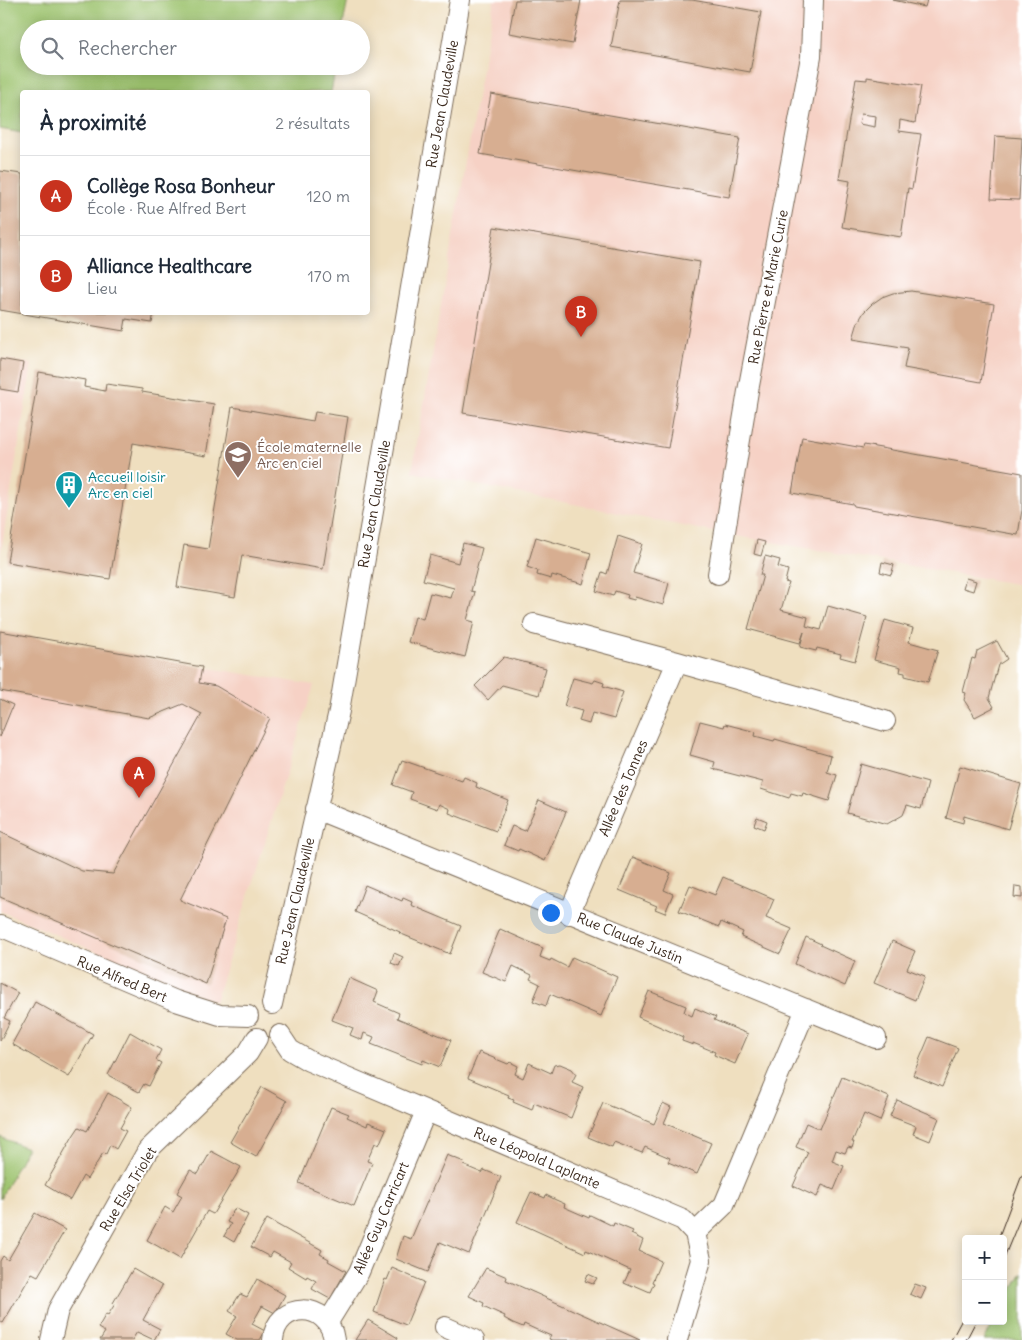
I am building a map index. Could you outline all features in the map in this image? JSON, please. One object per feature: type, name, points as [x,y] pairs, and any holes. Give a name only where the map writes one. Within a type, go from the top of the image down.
[{"type":"street","name":"Rue Jean Claudeville","points":[[272,1004],[341,701],[460,0]]},
{"type":"street","name":"Rue Pierre et Marie Curie","points":[[718,574],[748,391],[811,57],[813,0]]},
{"type":"street","points":[[534,624],[885,721]]},
{"type":"street","name":"Allée des Tonnes","points":[[570,914],[677,662]]},
{"type":"street","name":"Rue Claude Justin","points":[[316,810],[876,1038]]},
{"type":"street","name":"Rue Alfred Bert","points":[[0,926],[176,1001],[220,1015],[248,1016]]},
{"type":"street","points":[[260,1004],[272,1004],[282,1012],[285,1024],[280,1035],[268,1041],[257,1038],[249,1028],[248,1016],[260,1004]]},
{"type":"street","points":[[677,1340],[701,1260],[695,1233],[724,1205],[806,1009]]},
{"type":"street","name":"Rue Léopold Laplante","points":[[280,1035],[290,1050],[309,1061],[683,1220],[695,1233]]},
{"type":"street","name":"Rue Elsa Triolet","points":[[51,1340],[58,1310],[148,1150],[248,1053],[257,1038]]},
{"type":"street","name":"Allée Guy Carricart","points":[[331,1331],[360,1272],[426,1111]]},
{"type":"street","name":"Allée Guy Carricart","points":[[273,1340],[273,1334],[277,1325],[284,1317],[292,1312],[302,1310],[312,1311],[321,1315],[331,1331]]},
{"type":"street","points":[[445,1327],[474,1340]]},
{"type":"shaded area","points":[[494,0],[1022,0],[1022,585],[724,534],[412,472]]},
{"type":"shaded area","points":[[0,358],[32,364],[0,557]]},
{"type":"shaded area","points":[[0,631],[314,685],[215,1002],[0,911]]},
{"type":"green space","points":[[0,0],[348,0],[344,20],[20,20],[20,75],[334,75],[331,90],[20,90],[20,133],[0,129]]},
{"type":"green space","points":[[0,1137],[27,1148],[0,1199]]},
{"type":"green space","points":[[1022,1272],[1022,1340],[984,1340],[993,1325],[1007,1325],[1007,1299]]},
{"type":"building","points":[[515,0],[581,0],[573,44],[509,33]]},
{"type":"building","points":[[620,0],[692,0],[761,12],[750,72],[611,47]]},
{"type":"building","points":[[893,0],[927,0],[925,7]]},
{"type":"building","points":[[867,77],[921,86],[915,123],[900,120],[899,131],[921,134],[912,189],[908,188],[901,237],[842,227],[850,181],[839,179],[856,79],[867,80]],"holes":[[[861,114],[876,116],[875,127],[859,124]]]},
{"type":"building","points":[[491,94],[740,138],[729,197],[480,154]]},
{"type":"building","points":[[995,136],[1022,138],[1019,200],[991,199]]},
{"type":"building","points":[[0,171],[20,174],[20,313],[0,310]]},
{"type":"building","points":[[494,227],[700,262],[668,448],[463,413]]},
{"type":"building","points":[[911,291],[994,304],[981,382],[904,368],[908,348],[853,339],[858,322],[872,304],[882,297],[893,293]]},
{"type":"building","points":[[30,315],[153,315],[152,323],[126,319],[124,331]]},
{"type":"building","points":[[0,359],[23,363],[18,392],[0,389]]},
{"type":"building","name":"Accueil loisir Arc en ciel","points":[[39,372],[85,380],[84,387],[105,391],[106,384],[142,389],[142,392],[214,404],[206,456],[133,443],[110,579],[7,562]]},
{"type":"building","points":[[232,407],[313,421],[315,412],[348,417],[323,569],[242,555],[235,597],[177,587],[184,545],[208,549]]},
{"type":"building","points":[[802,437],[863,448],[864,445],[1022,473],[1022,510],[1018,535],[792,493]]},
{"type":"building","points":[[618,536],[642,544],[633,573],[669,583],[663,605],[635,597],[634,600],[627,598],[628,595],[615,591],[613,596],[596,591],[602,572],[607,574]]},
{"type":"building","points":[[536,537],[591,553],[583,584],[552,575],[551,579],[537,575],[538,571],[527,567]]},
{"type":"building","points":[[757,540],[765,542],[761,556],[754,554]]},
{"type":"building","points":[[463,543],[482,548],[471,591],[475,592],[467,620],[474,622],[465,657],[408,642],[415,617],[423,619],[430,593],[451,598],[454,588],[423,580],[430,555],[458,563]]},
{"type":"building","points":[[765,556],[780,560],[778,567],[788,570],[785,582],[789,583],[781,610],[808,617],[806,626],[821,630],[828,606],[867,617],[855,661],[840,657],[841,654],[817,648],[816,651],[800,647],[804,632],[800,643],[748,629],[763,575],[760,575]]},
{"type":"building","points":[[882,562],[894,565],[891,575],[880,572]]},
{"type":"building","points":[[966,578],[976,581],[973,591],[963,588]]},
{"type":"building","points":[[885,620],[913,628],[909,642],[938,650],[928,682],[905,676],[905,673],[900,672],[901,667],[874,660]]},
{"type":"building","points":[[0,631],[202,667],[199,683],[216,686],[270,718],[180,900],[226,919],[206,984],[0,897],[0,832],[82,871],[113,874],[202,714],[183,704],[149,718],[0,691]]},
{"type":"building","points":[[997,641],[1007,659],[998,665],[989,698],[994,707],[975,717],[964,700],[966,693],[963,692],[972,658],[975,659],[977,651]]},
{"type":"building","points":[[504,657],[546,668],[539,695],[502,685],[488,700],[475,686]]},
{"type":"building","points":[[573,678],[593,683],[595,680],[604,683],[603,686],[623,692],[614,719],[592,713],[589,724],[579,721],[582,711],[564,706]]},
{"type":"building","points":[[0,699],[13,705],[0,737]]},
{"type":"building","points":[[700,721],[724,727],[725,724],[756,732],[755,736],[774,741],[775,739],[831,755],[827,772],[837,775],[829,801],[803,793],[802,796],[791,793],[789,798],[761,789],[763,782],[713,769],[715,762],[690,755]]},
{"type":"building","points":[[402,760],[462,781],[464,777],[477,783],[476,787],[508,800],[496,831],[449,813],[450,809],[439,804],[437,809],[410,799],[412,792],[393,785]]},
{"type":"building","points":[[861,764],[928,783],[921,809],[907,805],[903,815],[887,824],[847,813]]},
{"type":"building","points":[[960,766],[1021,784],[1008,829],[964,816],[963,823],[946,818]]},
{"type":"building","points":[[539,800],[566,812],[545,861],[519,849],[518,851],[504,845],[512,826],[525,831]]},
{"type":"building","points":[[757,817],[767,821],[764,829],[754,825]]},
{"type":"building","points":[[633,857],[671,873],[664,890],[673,894],[665,913],[655,909],[657,906],[619,890]]},
{"type":"building","points":[[723,877],[774,899],[766,918],[792,929],[780,954],[741,937],[743,932],[721,922],[719,927],[679,911],[690,885],[715,895]]},
{"type":"building","points":[[365,885],[402,901],[403,898],[412,902],[411,905],[461,926],[450,954],[355,912]]},
{"type":"building","points":[[1015,886],[1022,887],[1022,898],[1014,897]]},
{"type":"building","points":[[500,929],[543,948],[540,957],[550,961],[551,959],[567,967],[572,957],[617,977],[601,1016],[550,994],[546,1006],[533,1001],[540,984],[530,979],[532,975],[513,966],[506,982],[482,972]]},
{"type":"building","points":[[806,937],[855,961],[845,986],[795,964]]},
{"type":"building","points":[[892,941],[915,951],[907,969],[925,976],[915,1000],[874,983]]},
{"type":"building","points":[[394,953],[403,957],[399,966],[391,963]]},
{"type":"building","points":[[349,978],[378,991],[374,1002],[399,1013],[397,1018],[451,1040],[440,1067],[423,1060],[422,1064],[371,1044],[374,1037],[364,1033],[362,1040],[350,1035],[353,1028],[332,1020]]},
{"type":"building","points":[[0,983],[18,993],[4,1018],[10,1021],[0,1041]]},
{"type":"building","points":[[649,991],[686,1006],[684,1012],[692,1016],[695,1008],[716,1017],[714,1020],[748,1034],[735,1064],[714,1055],[715,1052],[693,1043],[693,1045],[682,1041],[683,1037],[638,1017]]},
{"type":"building","points":[[35,1002],[93,1034],[69,1077],[12,1044]]},
{"type":"building","points":[[130,1032],[161,1050],[156,1060],[161,1063],[149,1086],[144,1084],[139,1092],[108,1075]]},
{"type":"building","points":[[929,1037],[958,1048],[942,1087],[913,1075]]},
{"type":"building","points":[[479,1052],[518,1066],[515,1074],[523,1078],[529,1063],[551,1073],[554,1065],[560,1064],[572,1069],[576,1074],[572,1082],[583,1087],[571,1118],[534,1103],[532,1110],[513,1102],[514,1100],[508,1098],[509,1095],[468,1078]]},
{"type":"building","points":[[842,1077],[889,1097],[880,1121],[864,1114],[852,1142],[854,1142],[852,1148],[848,1147],[845,1153],[836,1150],[832,1161],[844,1166],[834,1190],[822,1185],[817,1197],[793,1186],[808,1152],[796,1147],[806,1123],[820,1129]]},
{"type":"building","points":[[262,1087],[287,1101],[256,1157],[230,1142]]},
{"type":"building","points":[[108,1093],[132,1107],[120,1128],[126,1131],[116,1149],[110,1145],[106,1154],[103,1153],[87,1179],[83,1176],[70,1200],[45,1185],[79,1127],[87,1131]]},
{"type":"building","points":[[897,1100],[939,1118],[930,1141],[913,1134],[916,1126],[890,1116]]},
{"type":"building","points":[[603,1103],[654,1124],[663,1103],[671,1107],[664,1123],[711,1143],[697,1174],[668,1162],[670,1158],[645,1147],[642,1153],[614,1142],[612,1147],[588,1137]]},
{"type":"building","points":[[331,1107],[349,1114],[347,1117],[367,1126],[368,1122],[386,1129],[379,1145],[375,1143],[367,1161],[372,1163],[354,1206],[299,1183]]},
{"type":"building","points":[[211,1151],[241,1167],[213,1214],[207,1211],[180,1259],[147,1240],[165,1207],[173,1212],[182,1196],[177,1193],[190,1170],[198,1174]]},
{"type":"building","points":[[447,1155],[464,1162],[463,1165],[482,1173],[484,1170],[501,1177],[469,1254],[440,1242],[428,1272],[396,1259],[403,1236],[411,1239]]},
{"type":"building","points":[[531,1192],[545,1198],[546,1195],[565,1204],[564,1207],[589,1218],[590,1215],[613,1226],[614,1223],[633,1231],[631,1234],[643,1240],[639,1251],[661,1261],[650,1292],[624,1283],[630,1270],[586,1250],[585,1253],[517,1222]]},
{"type":"building","points":[[235,1208],[248,1215],[234,1242],[224,1236],[231,1224],[227,1222]]},
{"type":"building","points":[[35,1213],[65,1230],[38,1276],[32,1273],[3,1323],[0,1321],[0,1261],[3,1256],[8,1260]]},
{"type":"building","points":[[267,1219],[322,1250],[320,1254],[329,1259],[328,1261],[346,1271],[330,1299],[312,1289],[316,1281],[307,1276],[306,1278],[288,1267],[291,1262],[273,1252],[270,1257],[251,1247]]},
{"type":"building","points":[[392,1268],[424,1282],[406,1325],[374,1312],[385,1279],[387,1280]]},
{"type":"building","points":[[486,1268],[507,1277],[506,1280],[640,1340],[552,1340],[549,1339],[551,1336],[524,1324],[523,1327],[513,1323],[504,1318],[505,1316],[483,1306],[484,1303],[469,1296]]},
{"type":"building","points":[[133,1269],[162,1286],[143,1320],[160,1329],[154,1340],[137,1332],[132,1340],[100,1340],[105,1332],[98,1328],[106,1314],[108,1315],[115,1304],[113,1303]]},
{"type":"building","points":[[588,1274],[597,1278],[593,1284],[585,1281]]},
{"type":"building","points":[[257,1279],[285,1295],[275,1313],[262,1306],[252,1324],[265,1331],[260,1340],[237,1340],[226,1334],[237,1316],[229,1311],[240,1294],[247,1297]]},
{"type":"building","points":[[915,1284],[926,1288],[921,1299],[910,1294]]},
{"type":"building","points":[[368,1320],[398,1338],[397,1340],[355,1340]]},
{"type":"tram line","points":[[1000,1235],[1022,1175]]},
{"type":"tram line","points":[[1007,1250],[1022,1214]]},
{"type":"tram line","points":[[951,1340],[962,1319]]},
{"type":"tram line","points":[[966,1340],[974,1325]]},
{"type":"place","name":"Alliance Healthcare","points":[[581,337]]},
{"type":"place","name":"École maternelle Arc en ciel","points":[[238,479]]},
{"type":"place","name":"Accueil loisir Arc en ciel","points":[[69,509]]},
{"type":"place","name":"Collège Rosa Bonheur","points":[[139,798]]}]
